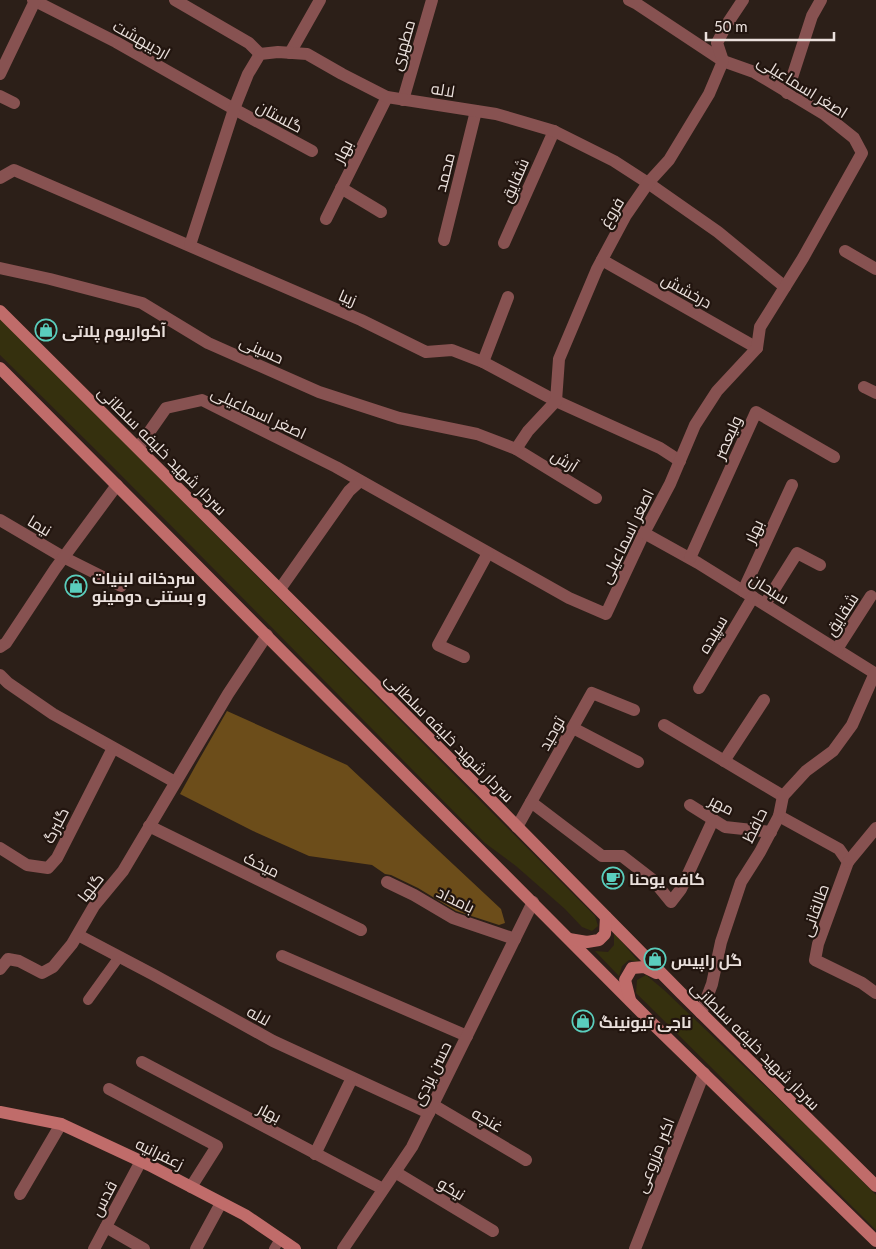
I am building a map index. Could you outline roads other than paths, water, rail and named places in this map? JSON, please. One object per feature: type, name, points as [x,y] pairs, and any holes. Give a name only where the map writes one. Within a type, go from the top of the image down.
[{"type":"main road","name":"سردار شهید خلیفه سلطانی","points":[[0,311],[876,1186]]},
{"type":"main road","points":[[0,368],[630,1000],[873,1238],[872,1249]]},
{"type":"main road","points":[[569,939],[587,942],[599,940],[605,934],[606,917]]},
{"type":"main road","points":[[630,1000],[625,980],[632,968],[644,966],[665,977]]},
{"type":"main road","name":"زعفرانیه","points":[[0,1112],[61,1124],[141,1161],[245,1215],[277,1244],[295,1249]]},
{"type":"street","points":[[175,0],[249,43],[260,54],[248,74],[234,109],[190,245]]},
{"type":"street","points":[[290,53],[320,0]]},
{"type":"street","name":"مطهری","points":[[403,100],[432,0]]},
{"type":"street","name":"اصغر اسماعیلی","points":[[138,448],[166,408],[202,400],[336,467],[569,598],[606,614],[644,533],[670,484],[695,424],[717,391],[757,348],[760,326],[802,258],[862,153],[854,138],[824,114],[754,72],[723,61],[629,0]]},
{"type":"street","points":[[723,61],[716,43],[743,0]]},
{"type":"street","points":[[787,93],[812,16],[821,0]]},
{"type":"street","points":[[0,74],[34,1]]},
{"type":"street","name":"اردیبهشت","points":[[34,1],[51,4],[234,109]]},
{"type":"street","name":"لاله","points":[[260,54],[278,52],[307,54],[387,97],[496,114],[554,130],[614,161],[648,183],[718,232],[785,286]]},
{"type":"street","name":"فروغ","points":[[556,401],[559,359],[602,260],[626,215],[648,183],[670,160],[710,94],[723,61]]},
{"type":"street","points":[[0,96],[14,103]]},
{"type":"street","name":"بهار","points":[[326,219],[387,97]]},
{"type":"street","name":"گلستان","points":[[234,109],[312,152]]},
{"type":"street","name":"محمد","points":[[444,240],[476,111]]},
{"type":"street","name":"شقایق","points":[[504,243],[554,130]]},
{"type":"street","name":"زیبا","points":[[0,178],[14,170],[361,320],[426,352],[452,350],[483,362],[556,401],[660,448],[680,461]]},
{"type":"street","points":[[341,188],[381,212]]},
{"type":"street","points":[[845,250],[876,269]]},
{"type":"street","name":"درخشش","points":[[602,260],[757,348]]},
{"type":"street","name":"حسینی","points":[[0,268],[142,303],[208,343],[320,392],[399,418],[477,434],[516,449]]},
{"type":"street","points":[[483,362],[508,298]]},
{"type":"street","points":[[864,387],[876,393]]},
{"type":"street","points":[[516,449],[528,431],[556,401]]},
{"type":"street","name":"ولیعصر","points":[[690,558],[756,412],[834,457]]},
{"type":"street","name":"آرش","points":[[516,449],[596,498]]},
{"type":"street","points":[[280,589],[349,491],[360,480]]},
{"type":"street","points":[[0,647],[6,643],[63,557],[117,485]]},
{"type":"street","name":"بهار","points":[[748,594],[792,485]]},
{"type":"street","name":"نیما","points":[[0,520],[63,557],[121,586]]},
{"type":"street","name":"سبحان","points":[[644,533],[690,558],[875,674]]},
{"type":"street","points":[[464,657],[438,645],[488,553]]},
{"type":"street","points":[[765,604],[797,553],[820,565]]},
{"type":"street","name":"سپیده","points":[[699,688],[748,594]]},
{"type":"street","name":"شقایق","points":[[837,649],[871,596]]},
{"type":"street","name":"گلها","points":[[3,961],[19,961],[42,973],[53,967],[72,944],[94,906],[123,871],[228,694],[267,635]]},
{"type":"street","name":"حافظ","points":[[701,1013],[712,984],[721,942],[740,882],[760,852],[779,816],[783,796],[806,772],[833,751],[848,732],[875,674]]},
{"type":"street","points":[[0,675],[8,683],[53,714],[175,782]]},
{"type":"street","name":"توحید","points":[[517,827],[592,693],[634,710]]},
{"type":"street","points":[[724,761],[764,700]]},
{"type":"street","points":[[664,725],[783,796]]},
{"type":"street","points":[[572,728],[638,762]]},
{"type":"street","name":"گلبرگ","points":[[0,848],[28,865],[48,868],[57,858],[113,748]]},
{"type":"street","points":[[531,802],[602,856],[622,856],[653,880],[671,902],[681,890],[713,820]]},
{"type":"street","name":"مهر","points":[[690,805],[725,827],[771,832]]},
{"type":"street","points":[[779,816],[839,849],[848,862]]},
{"type":"street","name":"میخک","points":[[149,826],[362,930]]},
{"type":"street","name":"طالقانی","points":[[876,828],[848,862],[818,944],[815,960],[862,983],[876,993]]},
{"type":"street","name":"بامداد","points":[[386,882],[414,895],[453,918],[515,938]]},
{"type":"street","name":"حسن یزدی","points":[[343,1249],[412,1147],[533,902]]},
{"type":"street","name":"لاله","points":[[78,935],[274,1041],[352,1078],[431,1109]]},
{"type":"street","points":[[282,956],[467,1036]]},
{"type":"street","name":"بهار","points":[[142,1062],[383,1189]]},
{"type":"street","name":"اکبر مزروعی","points":[[635,1249],[704,1073]]},
{"type":"street","points":[[314,1154],[352,1078]]},
{"type":"street","points":[[109,1089],[217,1146],[191,1187]]},
{"type":"street","name":"غنچه","points":[[431,1109],[526,1160]]},
{"type":"street","points":[[20,1194],[61,1124]]},
{"type":"street","name":"قدس","points":[[94,1249],[141,1161]]},
{"type":"street","name":"نیکو","points":[[395,1172],[493,1231]]},
{"type":"street","points":[[196,1249],[221,1202]]},
{"type":"street","points":[[106,1227],[144,1249]]},
{"type":"lane","points":[[88,1000],[119,957]]},
{"type":"place","name":"آکواریوم پلاتی","points":[[46,330]]},
{"type":"place","name":"سردخانه لبنیات و بستنی دومینو","points":[[76,586]]},
{"type":"place","name":"کافه یوحنا","points":[[613,878]]},
{"type":"place","name":"گل راپیس","points":[[655,959]]},
{"type":"place","name":"ناجی‌ تیونینگ","points":[[583,1021]]}]
